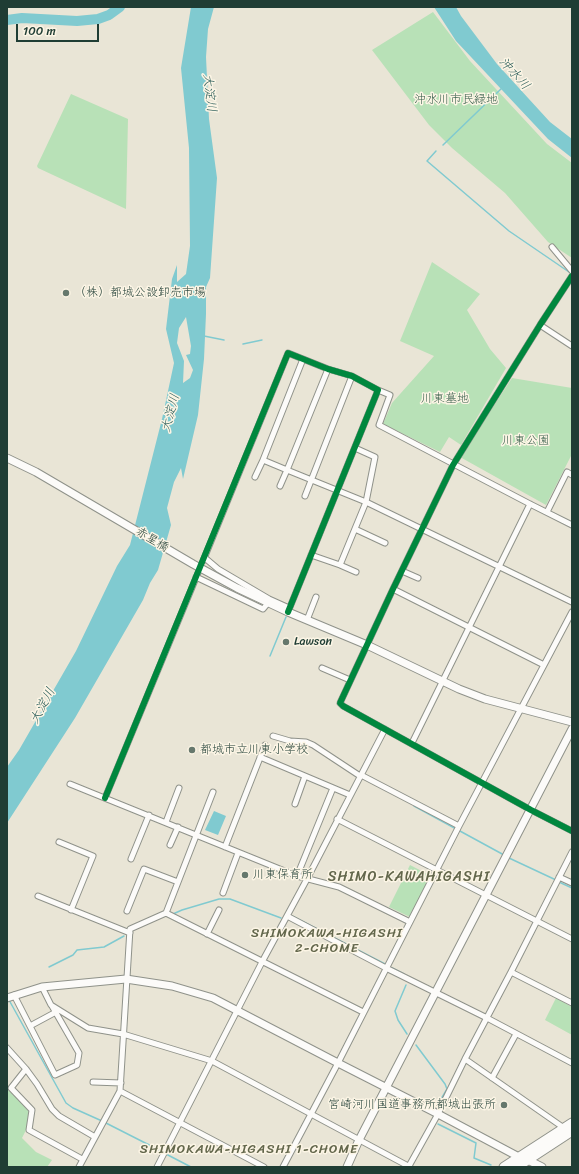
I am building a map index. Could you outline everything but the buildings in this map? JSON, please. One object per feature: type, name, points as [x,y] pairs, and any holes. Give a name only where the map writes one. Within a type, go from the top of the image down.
[{"type":"highway","points":[[517,1167],[568,1129],[572,1123]]},
{"type":"highway","points":[[504,1167],[568,1129]]},
{"type":"street","points":[[552,247],[572,271]]},
{"type":"street","points":[[572,276],[453,465],[340,703],[482,783],[572,831]]},
{"type":"street","points":[[540,325],[572,346]]},
{"type":"street","points":[[378,390],[289,610],[218,569],[204,559],[288,353],[328,369],[352,376],[390,395],[379,425],[453,465],[572,525]]},
{"type":"street","points":[[255,477],[303,359]]},
{"type":"street","points":[[280,486],[328,369]]},
{"type":"street","points":[[305,496],[352,376]]},
{"type":"street","points":[[340,565],[366,502],[375,457],[355,448]]},
{"type":"street","name":"赤星橋","points":[[7,458],[36,472],[193,564],[237,588],[367,645],[442,682],[485,699],[572,722]]},
{"type":"street","points":[[262,460],[366,502],[572,602]]},
{"type":"street","points":[[547,512],[567,472],[572,475]]},
{"type":"street","points":[[412,743],[530,504]]},
{"type":"street","points":[[355,529],[385,543]]},
{"type":"street","points":[[311,555],[356,572]]},
{"type":"street","points":[[402,571],[418,578]]},
{"type":"street","points":[[105,798],[197,575],[264,609],[268,602]]},
{"type":"street","points":[[393,589],[544,665]]},
{"type":"street","points":[[307,620],[316,597]]},
{"type":"street","points":[[283,1167],[338,1064],[455,833],[572,612]]},
{"type":"street","points":[[322,668],[350,680]]},
{"type":"street","points":[[157,1167],[262,962],[307,880],[337,819],[385,729]]},
{"type":"street","points":[[347,1167],[359,1140],[388,1088],[572,729]]},
{"type":"street","points":[[273,736],[290,741],[306,742],[361,776],[459,826]]},
{"type":"street","points":[[225,847],[265,745]]},
{"type":"street","points":[[260,757],[350,795]]},
{"type":"street","points":[[295,804],[305,776]]},
{"type":"street","points":[[70,784],[307,880],[339,887],[410,922]]},
{"type":"street","points":[[166,822],[179,788]]},
{"type":"street","points":[[297,876],[333,788]]},
{"type":"street","points":[[79,1167],[120,1091],[130,929],[166,913],[214,792]]},
{"type":"street","points":[[131,859],[149,815]]},
{"type":"street","points":[[337,819],[436,871],[572,939]]},
{"type":"street","points":[[170,845],[178,827]]},
{"type":"street","points":[[59,842],[93,856],[71,910]]},
{"type":"street","points":[[51,1005],[88,1028],[123,1034],[212,1061],[310,1115],[410,1167],[572,852]]},
{"type":"street","points":[[222,893],[238,853]]},
{"type":"street","points":[[127,911],[144,869],[178,882]]},
{"type":"street","points":[[559,877],[572,883]]},
{"type":"street","points":[[38,896],[130,933]]},
{"type":"street","points":[[207,934],[219,910]]},
{"type":"street","points":[[166,913],[364,1012]]},
{"type":"street","points":[[287,916],[571,1062]]},
{"type":"street","points":[[511,972],[572,1004]]},
{"type":"street","points":[[42,987],[79,1053],[77,1065],[55,1075],[30,1026],[11,996],[42,987],[126,979],[154,982],[213,998],[519,1157],[542,1167]]},
{"type":"street","points":[[30,1026],[56,1012]]},
{"type":"street","points":[[492,1078],[516,1034]]},
{"type":"street","points":[[7,1048],[26,1069],[52,1109],[59,1116],[96,1136]]},
{"type":"street","points":[[465,1059],[568,1129]]},
{"type":"street","points":[[26,1069],[11,1088],[32,1110],[29,1130],[82,1159]]},
{"type":"street","points":[[93,1082],[121,1084]]},
{"type":"street","points":[[120,1091],[264,1167]]},
{"type":"green space","name":"沖水川市民緑地","points":[[433,12],[470,61],[547,144],[572,163],[572,258],[548,242],[505,193],[452,148],[429,125],[372,50]]},
{"type":"green space","points":[[71,94],[128,119],[126,209],[38,168],[37,166]]},
{"type":"green space","name":"川東墓地","points":[[432,262],[480,294],[467,310],[490,349],[506,368],[461,445],[449,437],[440,452],[383,424],[392,403],[434,356],[400,341]]},
{"type":"green space","name":"川東公園","points":[[512,378],[572,388],[572,454],[546,505],[460,457]]},
{"type":"green space","points":[[410,865],[431,876],[410,917],[389,907]]},
{"type":"green space","points":[[556,998],[572,1007],[572,1035],[545,1020]]},
{"type":"green space","points":[[7,1089],[30,1111],[27,1128],[22,1138],[36,1152],[52,1160],[47,1167],[7,1167]]},
{"type":"water","name":"大淀川","points":[[191,7],[214,7],[208,29],[206,57],[209,119],[217,178],[210,278],[206,287],[204,359],[198,415],[183,479],[181,468],[174,482],[167,508],[171,525],[158,570],[150,583],[143,600],[75,718],[7,823],[7,767],[19,750],[76,651],[117,566],[130,545],[162,419],[174,363],[166,329],[172,279],[177,265],[177,282],[186,274],[190,246],[189,148],[181,68]],"holes":[[[186,317],[191,346],[190,354],[186,355],[193,370],[190,378],[183,383],[184,361],[177,343],[179,328]]]},
{"type":"water","points":[[434,7],[456,7],[497,64],[550,122],[572,139],[572,158],[548,139],[456,41]]},
{"type":"water","points":[[214,811],[226,816],[218,835],[205,830]]},
{"type":"waterway","points":[[7,20],[22,18],[77,21],[98,19],[109,15],[120,7]]},
{"type":"waterway","points":[[443,145],[502,88]]},
{"type":"waterway","points":[[436,151],[427,161],[509,231],[569,272]]},
{"type":"waterway","points":[[204,336],[224,340]]},
{"type":"waterway","points":[[243,344],[262,340]]},
{"type":"waterway","points":[[270,656],[286,617]]},
{"type":"waterway","points":[[414,806],[504,855]]},
{"type":"waterway","points":[[509,858],[556,880]]},
{"type":"waterway","points":[[559,882],[572,888]]},
{"type":"waterway","points":[[173,914],[219,899],[230,899],[281,918]]},
{"type":"waterway","points":[[292,916],[385,964]]},
{"type":"waterway","points":[[49,967],[73,955],[77,950],[104,947],[124,936]]},
{"type":"waterway","points":[[392,968],[404,974]]},
{"type":"waterway","points":[[406,985],[395,1011],[398,1020],[407,1034]]},
{"type":"waterway","points":[[9,1000],[66,1103],[73,1108],[163,1152]]},
{"type":"waterway","points":[[416,1045],[445,1084],[447,1089],[437,1106]]},
{"type":"waterway","points":[[438,1124],[476,1143],[474,1158],[491,1165]]},
{"type":"waterway","points":[[166,1154],[191,1167]]},
{"type":"cycle path","points":[[572,276],[453,465],[340,703],[531,810],[572,831]]},
{"type":"cycle path","points":[[105,798],[288,353],[328,369],[352,376],[378,390],[288,612]]},
{"type":"place","name":"（株）都城公設卸売市場","points":[[66,293]]},
{"type":"place","name":"Lawson","points":[[286,642]]},
{"type":"place","name":"都城市立川東小学校","points":[[192,750]]},
{"type":"place","name":"川東保育所","points":[[245,875]]},
{"type":"place","name":"宮崎河川国道事務所都城出張所","points":[[504,1105]]},
{"type":"district","name":"SHIMO-KAWAHIGASHI","points":[[409,877]]},
{"type":"district","name":"SHIMOKAWA-HIGASHI 2-CHOME","points":[[327,942]]},
{"type":"district","name":"SHIMOKAWA-HIGASHI 1-CHOME","points":[[249,1150]]},
{"type":"water label","name":"沖水川","points":[[514,74]]}]
